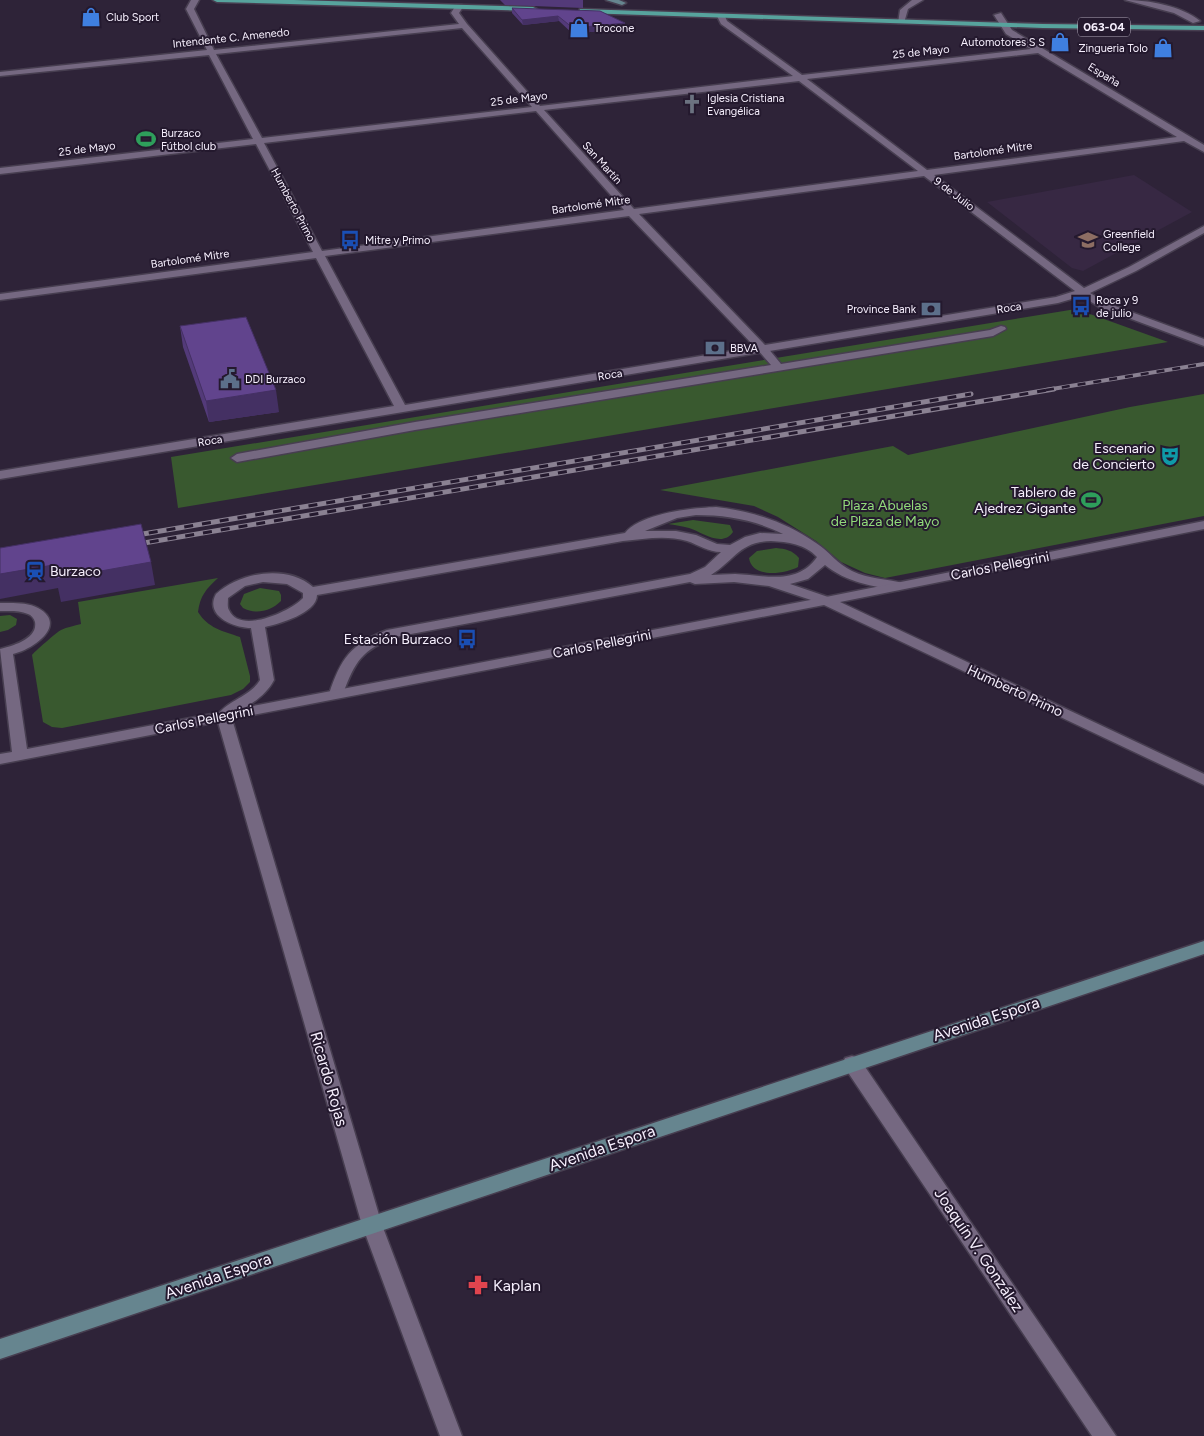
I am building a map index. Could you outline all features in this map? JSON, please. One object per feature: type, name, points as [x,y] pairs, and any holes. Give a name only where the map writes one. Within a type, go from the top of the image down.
[{"type":"main road","points":[[217,0],[306,1],[537,10]]},
{"type":"main road","points":[[607,1],[631,4]]},
{"type":"main road","name":"063-04","points":[[576,11],[1204,28]]},
{"type":"main road","points":[[898,12],[912,12]]},
{"type":"main road","points":[[988,15],[1006,15]]},
{"type":"main road","name":"063-04","points":[[1060,18],[1199,19]]},
{"type":"main road","name":"Avenida Espora","points":[[0,1348],[1204,947]]},
{"type":"street","name":"Humberto Primo","points":[[195,0],[190,8],[211,51],[402,410],[415,426]]},
{"type":"street","points":[[901,21],[898,12],[906,5],[919,0]]},
{"type":"street","points":[[1129,0],[1176,11],[1199,19]]},
{"type":"street","name":"San Martín","points":[[459,7],[455,13],[464,26],[631,212],[779,368]]},
{"type":"street","name":"España","points":[[998,15],[1009,32],[1204,149]]},
{"type":"street","name":"9 de Julio","points":[[721,16],[724,22],[800,77],[1084,293],[1103,305],[1204,343]]},
{"type":"street","name":"Intendente C. Amenedo","points":[[0,74],[464,26]]},
{"type":"street","name":"25 de Mayo","points":[[0,171],[1040,50]]},
{"type":"street","name":"Bartolomé Mitre","points":[[0,297],[1186,138]]},
{"type":"street","name":"Roca","points":[[0,474],[402,410],[1058,300],[1084,293],[1204,229]]},
{"type":"street","points":[[236,458],[415,426],[993,333],[1002,329]]},
{"type":"street","points":[[623,537],[656,520],[701,511],[725,511],[747,515],[774,525],[813,546],[833,566],[857,579],[877,584],[899,586]]},
{"type":"street","name":"Carlos Pellegrini","points":[[0,759],[826,601],[1204,525]]},
{"type":"street","points":[[310,592],[623,537],[654,534],[676,535],[691,538],[703,545],[715,548],[732,549]]},
{"type":"street","points":[[336,694],[346,664],[355,652],[373,640],[392,633],[702,575],[709,571],[732,549],[749,540],[770,537],[792,538],[813,546]]},
{"type":"street","points":[[703,545],[710,554],[709,571]]},
{"type":"street","points":[[732,549],[732,562],[738,572],[753,580]]},
{"type":"street","points":[[678,581],[734,578],[771,582],[789,581],[804,576],[818,567],[824,557]]},
{"type":"street","points":[[284,578],[302,583],[310,592],[310,599],[298,610],[273,621],[257,624],[242,624],[228,618],[221,609],[221,598],[232,587],[247,580],[284,578]]},
{"type":"street","name":"Humberto Primo","points":[[771,582],[826,601],[1204,780]]},
{"type":"street","points":[[0,607],[25,607],[35,611],[42,617],[44,625],[40,633],[32,641],[20,648],[3,653],[20,755]]},
{"type":"street","points":[[224,716],[253,697],[263,688],[267,680],[257,624]]},
{"type":"street","name":"Ricardo Rojas","points":[[224,716],[372,1225],[451,1436]]},
{"type":"street","name":"Joaquín V. González","points":[[852,1063],[1105,1436]]},
{"type":"shaded area","name":"Greenfield College","points":[[1134,175],[1192,212],[1083,271],[1072,268],[987,202]]},
{"type":"green space","points":[[1076,309],[1168,342],[178,508],[171,457]]},
{"type":"green space","name":"Plaza Abuelas de Plaza de Mayo","points":[[1204,394],[1204,516],[885,578],[865,573],[841,562],[816,541],[778,517],[754,506],[660,490],[893,446],[908,455],[1130,407]]},
{"type":"green space","points":[[693,520],[730,525],[733,532],[728,537],[718,539],[689,528],[668,524]]},
{"type":"green space","points":[[776,548],[789,550],[794,553],[799,558],[798,567],[785,572],[770,573],[762,572],[751,565],[749,558],[757,551]]},
{"type":"green space","points":[[218,578],[204,593],[198,612],[206,622],[221,631],[240,637],[250,676],[250,682],[243,689],[231,695],[62,728],[52,727],[43,722],[32,655],[59,631],[81,624],[78,602]]},
{"type":"green space","points":[[260,588],[279,591],[281,601],[263,611],[243,608],[240,604],[244,594]]},
{"type":"green space","points":[[10,615],[17,619],[16,625],[0,632],[0,616]]},
{"type":"building","points":[[512,8],[600,11],[625,23],[573,28],[558,16],[522,20]]},
{"type":"building","name":"DDI Burzaco","points":[[246,317],[276,390],[206,401],[180,326]]},
{"type":"building","points":[[141,524],[151,562],[56,579],[53,565],[0,574],[0,548]]},
{"type":"railway","points":[[1046,390],[1204,364]]},
{"type":"railway","points":[[132,545],[1054,389]]},
{"type":"railway","points":[[131,536],[971,394]]},
{"type":"place","name":"Club Sport","points":[[91,17]]},
{"type":"place","name":"Trocone","points":[[579,28]]},
{"type":"place","name":"Automotores S S","points":[[1060,42]]},
{"type":"place","name":"Zingueria Tolo","points":[[1163,48]]},
{"type":"place","name":"Iglesia Cristiana Evangélica","points":[[692,104]]},
{"type":"place","name":"Burzaco Fútbol club","points":[[146,139]]},
{"type":"place","name":"Mitre y Primo","points":[[350,240]]},
{"type":"place","name":"Greenfield College","points":[[1088,240]]},
{"type":"place","name":"Roca y 9 de julio","points":[[1081,306]]},
{"type":"place","name":"Province Bank","points":[[931,309]]},
{"type":"place","name":"BBVA","points":[[715,348]]},
{"type":"place","name":"DDI Burzaco","points":[[230,379]]},
{"type":"place","name":"Escenario de Concierto","points":[[1170,456]]},
{"type":"place","name":"Tablero de Ajedrez Gigante","points":[[1091,500]]},
{"type":"place","name":"Burzaco","points":[[35,571]]},
{"type":"place","name":"Estación Burzaco","points":[[467,639]]},
{"type":"place","name":"Kaplan","points":[[478,1285]]}]
